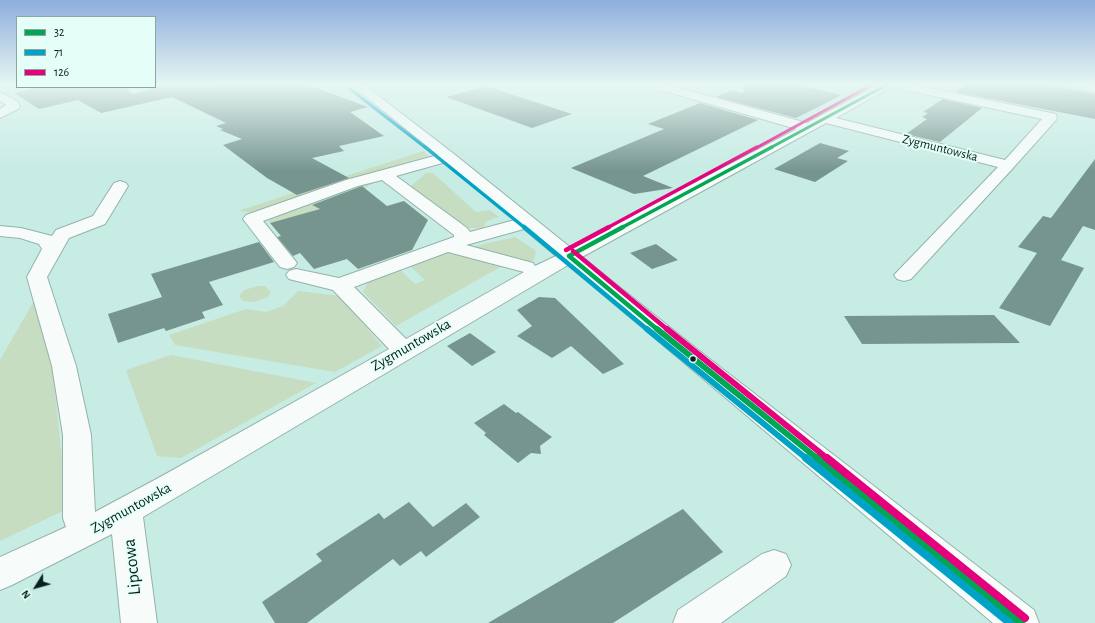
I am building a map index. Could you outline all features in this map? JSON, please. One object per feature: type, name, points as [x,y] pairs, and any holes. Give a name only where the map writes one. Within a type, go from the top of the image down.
[{"type":"street","points":[[395,112],[699,364],[1021,623]]},
{"type":"street","points":[[751,112],[810,128]]},
{"type":"street","name":"Zygmuntowska","points":[[0,574],[84,534],[126,511],[523,281],[838,112]]},
{"type":"street","name":"Zygmuntowska","points":[[904,275],[1008,165],[1051,117],[1027,112]]},
{"type":"street","name":"Zygmuntowska","points":[[825,119],[1008,165]]},
{"type":"street","points":[[404,350],[340,284],[291,269],[252,219],[352,183],[449,157]]},
{"type":"street","points":[[384,174],[461,232],[456,243]]},
{"type":"street","points":[[84,534],[79,518],[77,435],[62,358],[37,277],[62,234],[99,220],[120,186]]},
{"type":"street","points":[[340,284],[456,243],[529,222]]},
{"type":"street","points":[[0,231],[21,233],[46,240],[52,249]]},
{"type":"street","points":[[456,243],[526,267]]},
{"type":"street","name":"Lipcowa","points":[[126,511],[139,623]]},
{"type":"street","points":[[691,623],[774,565]]},
{"type":"green space","points":[[423,151],[431,158],[259,213],[238,211]]},
{"type":"green space","points":[[426,173],[433,173],[476,212],[490,210],[499,217],[487,221],[483,228],[465,228],[410,187]]},
{"type":"green space","points":[[376,179],[379,180],[338,204],[270,223],[269,220],[274,214]]},
{"type":"green space","points":[[515,237],[535,250],[536,253],[533,261],[526,263],[467,248]]},
{"type":"green space","points":[[453,251],[504,265],[396,326],[363,292],[369,280],[399,269],[415,284],[425,280],[410,266]]},
{"type":"green space","points":[[258,286],[265,286],[271,292],[268,297],[254,302],[243,301],[239,296],[244,290]]},
{"type":"green space","points":[[298,291],[340,296],[382,346],[335,372],[175,345],[169,335],[246,309],[266,312],[283,306]]},
{"type":"green space","points":[[35,299],[52,361],[67,509],[0,541],[0,360]]},
{"type":"green space","points":[[171,355],[316,383],[181,458],[157,456],[126,370]]},
{"type":"building","points":[[203,112],[350,112],[384,136],[339,146],[344,151],[312,158],[349,178],[297,195],[267,178],[223,145],[242,139],[220,130],[223,129],[216,126],[226,123]]},
{"type":"building","points":[[488,112],[566,112],[572,114],[532,128]]},
{"type":"building","points":[[678,112],[731,112],[758,120],[643,176],[673,188],[634,194],[571,168],[664,129],[648,124]]},
{"type":"building","points":[[773,112],[808,112],[796,118]]},
{"type":"building","points":[[923,112],[977,112],[940,142],[906,134],[927,119],[922,117],[928,113]]},
{"type":"building","points":[[1059,112],[1095,112],[1095,119]]},
{"type":"building","points":[[820,143],[849,151],[837,158],[848,161],[815,182],[774,169]]},
{"type":"building","points":[[1095,159],[1095,230],[1083,226],[1061,260],[1084,268],[1050,326],[999,308],[1037,253],[1018,247],[1043,216],[1051,218]]},
{"type":"building","points":[[362,186],[387,206],[404,201],[428,220],[412,250],[358,269],[347,259],[314,269],[300,253],[293,256],[277,237],[281,236],[270,223],[320,209],[312,205]]},
{"type":"building","points":[[259,242],[274,262],[209,282],[223,305],[202,312],[205,318],[166,331],[164,328],[118,343],[108,314],[162,297],[151,274]]},
{"type":"building","points":[[656,244],[678,260],[652,269],[630,253]]},
{"type":"building","points":[[539,297],[555,298],[624,364],[603,374],[571,346],[552,358],[517,336],[532,326],[517,310]]},
{"type":"building","points":[[994,315],[1020,343],[862,344],[844,316]]},
{"type":"building","points":[[470,333],[496,352],[472,366],[447,346]]},
{"type":"building","points":[[504,404],[516,413],[518,412],[552,437],[540,446],[541,454],[531,453],[518,463],[484,435],[486,433],[474,423]]},
{"type":"building","points":[[409,502],[433,527],[466,503],[480,517],[426,557],[421,551],[400,566],[393,559],[307,623],[275,623],[262,602],[322,561],[316,554],[379,513],[384,519]]},
{"type":"building","points":[[683,509],[723,552],[613,623],[488,623]]},
{"type":"transit line","name":"71","points":[[380,112],[445,162],[689,364],[1010,623]]},
{"type":"transit line","name":"126","points":[[566,250],[821,112]]},
{"type":"transit line","name":"32","points":[[569,256],[836,112]]},
{"type":"transit line","name":"126","points":[[573,251],[697,354],[1025,618]]},
{"type":"transit line","name":"32","points":[[569,256],[693,359],[1021,623]]}]
